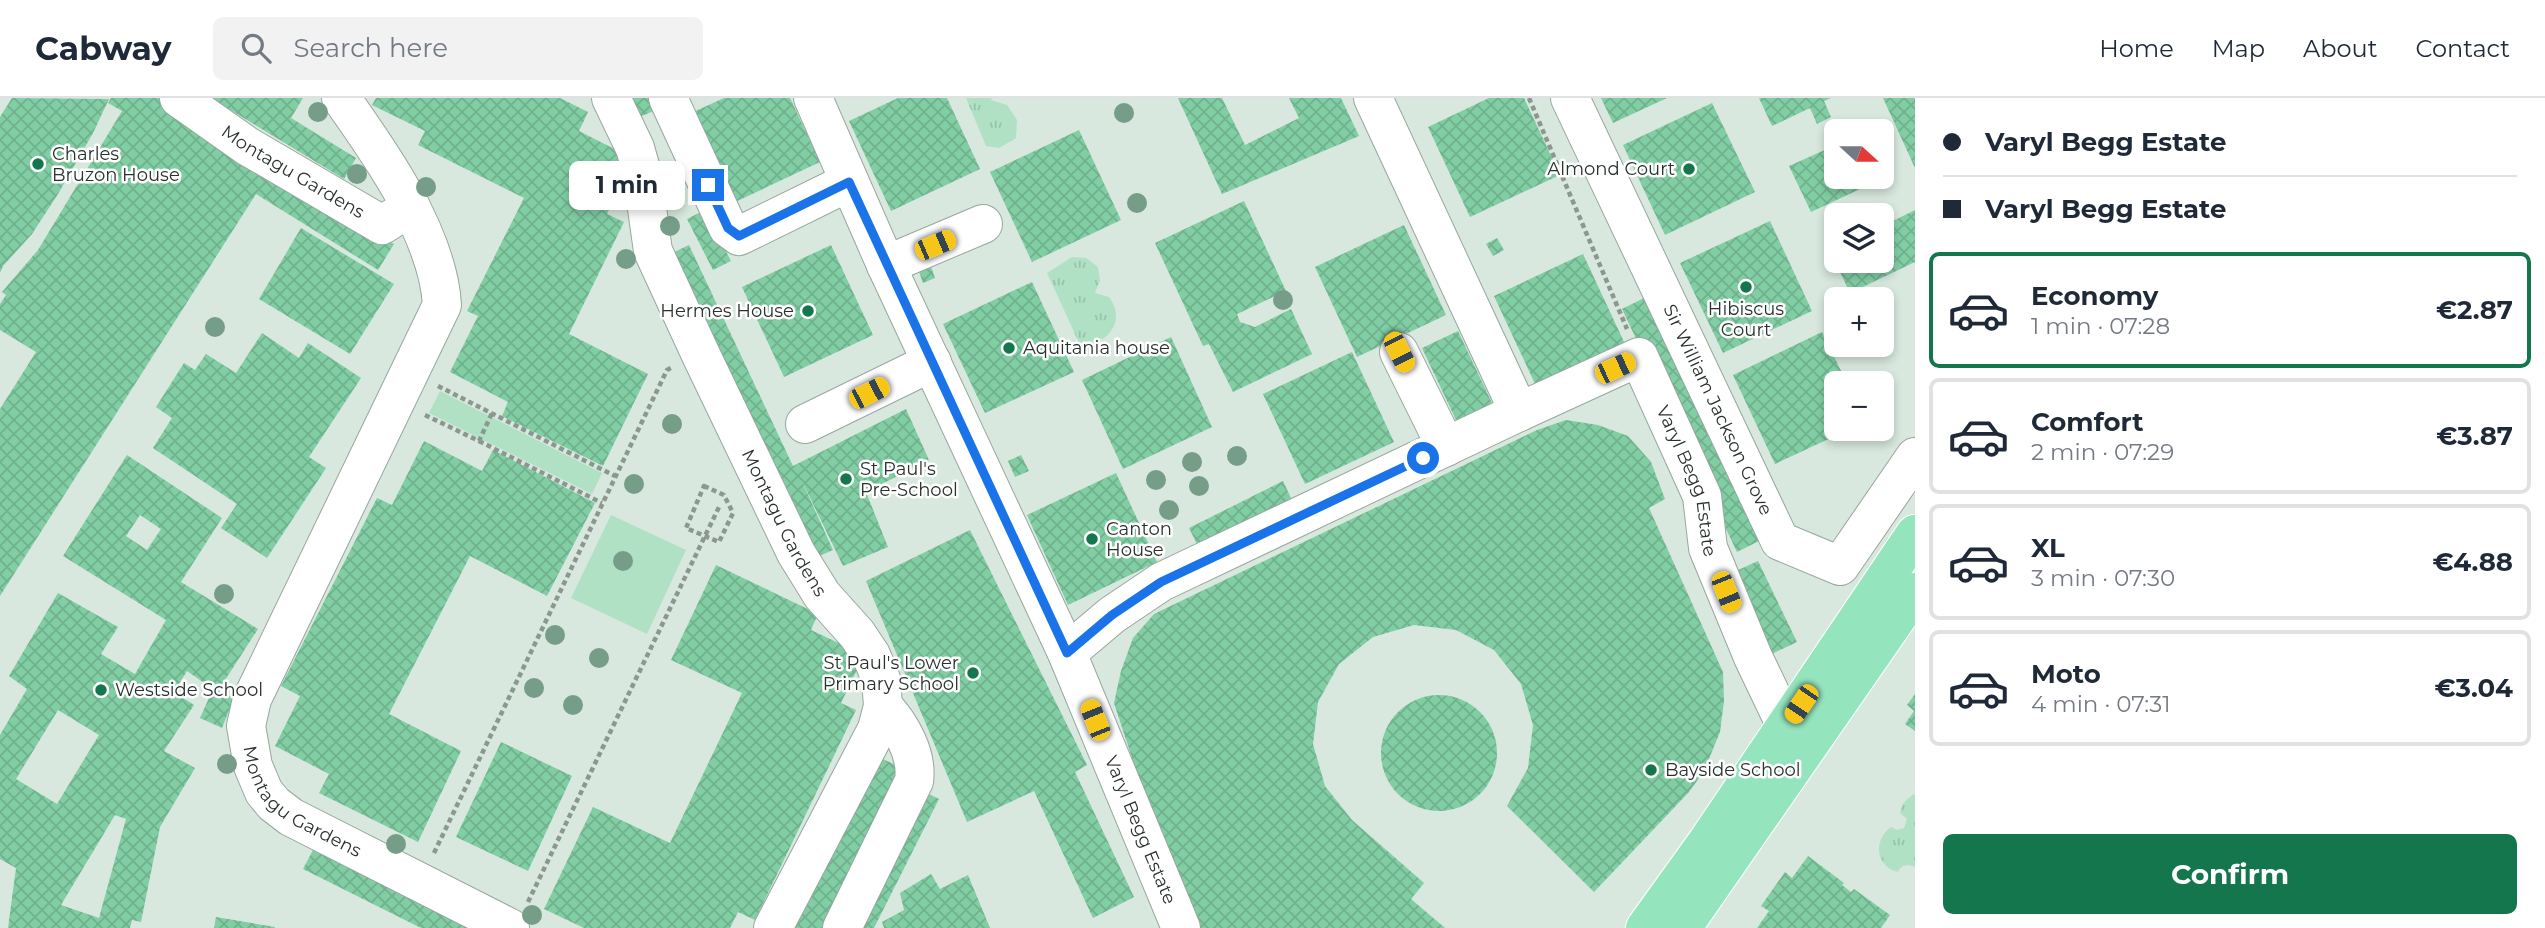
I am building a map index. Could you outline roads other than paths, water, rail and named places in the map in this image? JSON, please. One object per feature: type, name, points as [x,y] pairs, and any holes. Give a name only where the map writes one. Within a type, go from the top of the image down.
[{"type":"main road","points":[[1645,928],[1786,726],[1915,534]]},
{"type":"main road","points":[[1682,928],[1915,592]]},
{"type":"street","name":"Montagu Gardens","points":[[179,98],[247,146],[382,225],[411,207]]},
{"type":"street","name":"Montagu Gardens","points":[[341,98],[372,141],[411,207],[432,258],[441,289],[442,305],[252,699],[246,726],[253,766],[264,792],[291,817],[420,882],[518,917]]},
{"type":"street","name":"Montagu Gardens","points":[[611,98],[635,148],[642,173],[653,251],[701,355],[796,554],[822,595],[857,634],[871,655],[881,679],[883,706],[877,729],[773,928]]},
{"type":"street","points":[[668,98],[728,228],[739,236],[849,182]]},
{"type":"street","name":"Varyl Begg Estate","points":[[813,98],[886,265],[1067,653],[1181,928]]},
{"type":"street","points":[[1067,653],[1112,615],[1161,582],[1519,412],[1373,98]]},
{"type":"street","name":"Sir William Jackson Grove","points":[[1570,98],[1780,541],[1840,566],[1915,457]]},
{"type":"street","points":[[886,265],[983,224]]},
{"type":"street","points":[[1399,352],[1446,447]]},
{"type":"street","name":"Varyl Begg Estate","points":[[1519,412],[1639,357],[1702,496],[1709,548],[1738,664],[1786,726]]},
{"type":"street","points":[[805,425],[932,362]]},
{"type":"street","points":[[842,928],[914,782],[916,770],[910,750],[897,722],[883,706]]},
{"type":"place","name":"Charles Bruzon House","points":[[38,164]]},
{"type":"place","name":"Almond Court","points":[[1689,169]]},
{"type":"place","name":"Hibiscus Court","points":[[1746,287]]},
{"type":"place","name":"Hermes House","points":[[808,311]]},
{"type":"place","name":"Aquitania house","points":[[1009,348]]},
{"type":"place","name":"St Paul's Pre-School","points":[[846,479]]},
{"type":"place","name":"Canton House","points":[[1092,539]]},
{"type":"place","name":"St Paul's Lower Primary School","points":[[973,673]]},
{"type":"place","name":"Westside School","points":[[101,690]]},
{"type":"place","name":"Bayside School","points":[[1651,770]]}]
